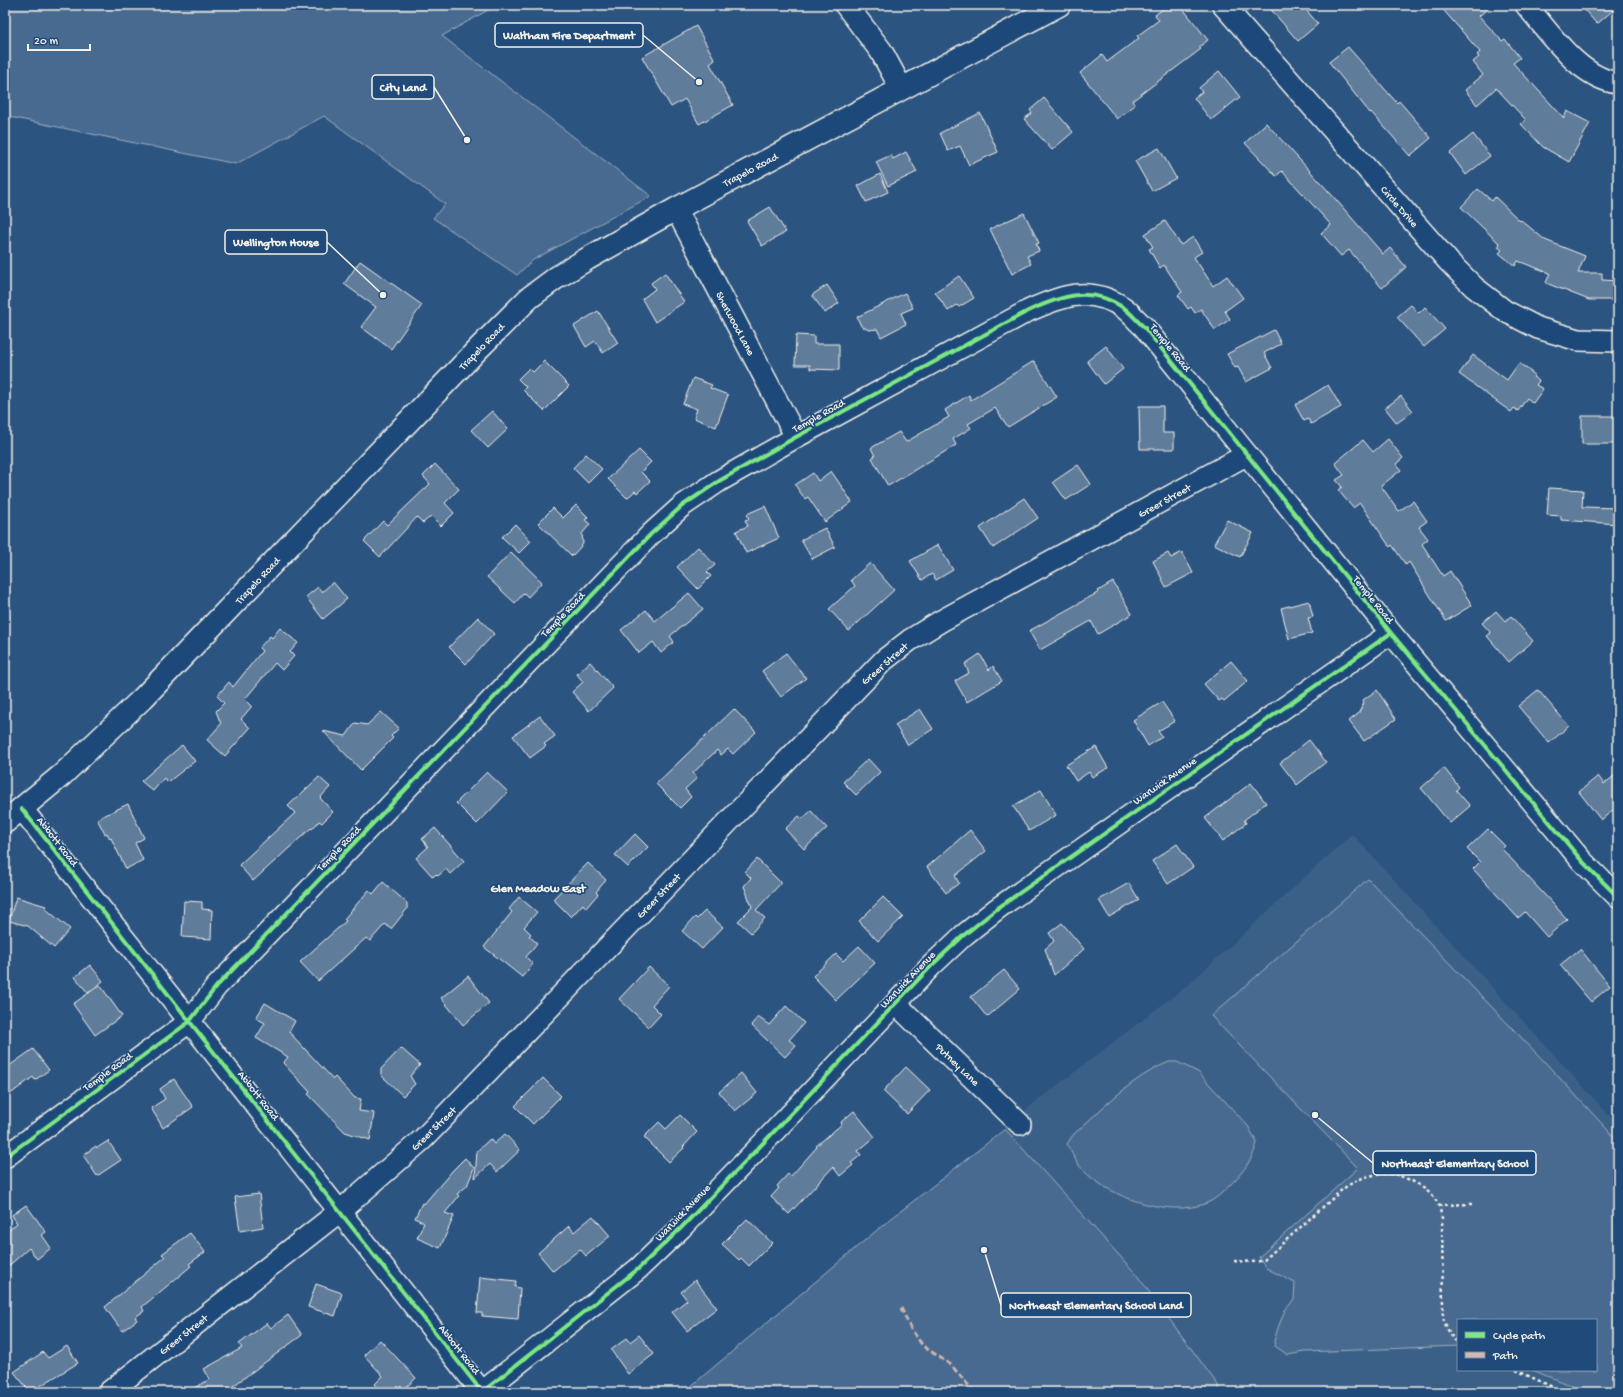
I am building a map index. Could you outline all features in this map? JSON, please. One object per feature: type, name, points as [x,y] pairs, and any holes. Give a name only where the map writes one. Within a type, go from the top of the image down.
[{"type":"main road","points":[[846,5],[881,51],[901,88]]},
{"type":"main road","name":"Trapelo Road","points":[[13,816],[90,749],[143,698],[478,348],[528,298],[587,258],[901,88],[1059,5]]},
{"type":"street","name":"Circle Drive","points":[[1223,5],[1449,262],[1474,287],[1505,311],[1538,328],[1578,340],[1618,341]]},
{"type":"street","points":[[1526,5],[1569,55],[1586,70],[1592,75],[1618,83]]},
{"type":"street","name":"Sherwood Lane","points":[[676,209],[796,437]]},
{"type":"street","name":"Temple Road","points":[[5,1157],[189,1022],[216,987],[651,534],[682,506],[719,481],[796,437],[1028,311],[1054,299],[1079,294],[1101,297],[1124,308],[1144,327],[1390,633],[1578,856],[1618,897]]},
{"type":"street","name":"Greer Street","points":[[109,1392],[340,1211],[423,1139],[884,660],[910,640],[941,621],[1246,455]]},
{"type":"street","name":"Warwick Avenue","points":[[482,1392],[638,1270],[681,1228],[932,965],[964,935],[998,908],[1390,633]]},
{"type":"street","name":"Abbott Road","points":[[13,816],[189,1022],[482,1392]]},
{"type":"street","name":"Putney Lane","points":[[896,1004],[1020,1124]]},
{"type":"path","points":[[1234,1261],[1256,1262],[1264,1260],[1344,1188],[1358,1180],[1384,1174],[1397,1175],[1411,1181],[1434,1198],[1439,1205],[1442,1218],[1443,1317],[1452,1337],[1457,1342]]},
{"type":"path","points":[[1439,1205],[1472,1204]]},
{"type":"path","points":[[1518,1371],[1557,1389],[1560,1392]]},
{"type":"shaded area","points":[[9,5],[497,5],[442,36],[651,196],[533,260],[517,275],[433,218],[445,204],[324,116],[236,164],[5,116],[5,13]]},
{"type":"shaded area","points":[[1352,834],[1618,1125],[1618,1392],[1219,1392],[1218,1385],[1136,1274],[1005,1129],[1033,1104],[1188,985]]},
{"type":"shaded area","points":[[1368,879],[1542,1059],[1618,1141],[1618,1392],[1587,1392],[1534,1371],[1597,1371],[1597,1319],[1457,1319],[1457,1346],[1304,1352],[1288,1355],[1275,1346],[1274,1341],[1285,1310],[1294,1300],[1295,1283],[1266,1268],[1259,1257],[1358,1168],[1211,1016]]},
{"type":"shaded area","points":[[1169,1062],[1177,1062],[1198,1072],[1248,1126],[1257,1143],[1248,1164],[1227,1188],[1208,1203],[1191,1207],[1161,1207],[1145,1204],[1116,1193],[1103,1186],[1080,1167],[1067,1144],[1073,1135],[1118,1094],[1155,1068]]},
{"type":"shaded area","points":[[1005,1129],[1136,1274],[1218,1385],[1219,1392],[684,1392],[883,1225]]},
{"type":"building","points":[[1168,5],[1180,5],[1208,40],[1199,47],[1201,49],[1132,101],[1135,105],[1117,119],[1080,73],[1102,55],[1107,62],[1139,38],[1137,36],[1159,20],[1155,15]]},
{"type":"building","points":[[1267,5],[1302,5],[1318,24],[1298,41]]},
{"type":"building","points":[[1439,5],[1492,5],[1479,16],[1502,41],[1505,39],[1520,58],[1513,63],[1564,118],[1567,111],[1590,123],[1569,162],[1543,147],[1521,124],[1526,120],[1496,88],[1477,105],[1465,90],[1483,75],[1473,62],[1479,57],[1477,55],[1480,52]]},
{"type":"building","points":[[1580,5],[1618,5],[1618,6],[1597,24]]},
{"type":"building","points":[[696,26],[715,60],[710,64],[733,105],[699,124],[685,99],[671,107],[642,57]]},
{"type":"building","points":[[1348,47],[1397,103],[1399,101],[1431,138],[1410,156],[1371,112],[1370,113],[1329,62]]},
{"type":"building","points":[[1219,71],[1240,97],[1211,120],[1194,98],[1202,92],[1199,88]]},
{"type":"building","points":[[1044,98],[1073,132],[1052,150],[1024,119],[1032,113],[1030,110]]},
{"type":"building","points":[[980,113],[998,152],[969,165],[960,146],[948,151],[940,133]]},
{"type":"building","points":[[1266,123],[1383,254],[1390,248],[1406,267],[1382,288],[1349,250],[1341,256],[1321,233],[1331,225],[1282,171],[1276,176],[1245,143]]},
{"type":"building","points":[[1473,134],[1490,156],[1466,175],[1450,153]]},
{"type":"building","points":[[1159,148],[1176,178],[1152,191],[1135,161]]},
{"type":"building","points":[[906,152],[917,172],[888,186],[876,162],[891,155],[893,159]]},
{"type":"building","points":[[880,174],[888,192],[866,202],[858,186]]},
{"type":"building","points":[[1478,189],[1492,201],[1495,197],[1520,221],[1521,220],[1545,240],[1585,256],[1578,273],[1602,273],[1602,280],[1618,281],[1618,300],[1589,300],[1546,283],[1550,273],[1518,261],[1515,266],[1499,253],[1502,250],[1498,247],[1500,244],[1461,207]]},
{"type":"building","points":[[770,207],[786,232],[762,246],[747,221]]},
{"type":"building","points":[[1024,213],[1039,243],[1036,244],[1039,251],[1027,256],[1031,264],[1012,274],[990,229]]},
{"type":"building","points":[[1165,221],[1181,245],[1193,237],[1202,252],[1194,257],[1213,286],[1227,276],[1243,298],[1225,311],[1230,319],[1215,330],[1201,309],[1195,313],[1191,307],[1188,309],[1178,295],[1182,292],[1164,265],[1160,268],[1149,249],[1153,247],[1145,234]]},
{"type":"building","points":[[360,261],[422,305],[391,349],[361,327],[376,307],[344,284]]},
{"type":"building","points":[[665,273],[684,302],[655,322],[642,299],[655,289],[651,283]]},
{"type":"building","points":[[959,276],[974,298],[959,307],[957,305],[948,311],[935,292]]},
{"type":"building","points":[[827,285],[839,303],[825,313],[812,295]]},
{"type":"building","points":[[905,293],[913,308],[901,313],[906,324],[881,337],[877,329],[869,330],[861,326],[857,317]]},
{"type":"building","points":[[1411,305],[1419,313],[1425,307],[1445,329],[1424,347],[1397,317]]},
{"type":"building","points":[[598,311],[618,343],[603,353],[595,341],[586,347],[574,326]]},
{"type":"building","points":[[1274,330],[1281,344],[1264,353],[1272,368],[1246,382],[1238,367],[1235,368],[1227,354]]},
{"type":"building","points":[[796,335],[814,336],[814,344],[839,344],[839,370],[810,369],[810,365],[795,365]]},
{"type":"building","points":[[1106,346],[1123,369],[1104,384],[1087,361]]},
{"type":"building","points":[[1473,355],[1507,380],[1519,363],[1535,375],[1533,377],[1539,381],[1536,385],[1543,389],[1533,403],[1527,398],[1518,411],[1514,408],[1511,412],[1459,374]]},
{"type":"building","points":[[544,361],[569,386],[544,411],[523,390],[526,387],[518,379],[529,368],[533,372]]},
{"type":"building","points":[[1034,361],[1057,397],[1008,427],[995,408],[968,424],[971,428],[953,439],[956,445],[888,486],[872,458],[875,456],[871,448],[899,432],[906,442],[949,417],[945,410],[969,395],[971,400]]},
{"type":"building","points":[[693,378],[712,385],[710,388],[728,395],[716,427],[694,418],[697,409],[683,404]]},
{"type":"building","points":[[1328,385],[1341,407],[1311,424],[1308,419],[1304,421],[1295,405]]},
{"type":"building","points":[[1401,396],[1413,411],[1397,423],[1385,408]]},
{"type":"building","points":[[1139,406],[1163,406],[1163,433],[1174,433],[1174,449],[1140,449]]},
{"type":"building","points":[[492,411],[508,429],[488,448],[471,430]]},
{"type":"building","points":[[1582,416],[1618,416],[1618,444],[1582,444]]},
{"type":"building","points":[[1388,439],[1403,458],[1396,464],[1401,470],[1381,486],[1399,511],[1413,501],[1427,521],[1419,527],[1428,539],[1422,544],[1443,576],[1450,571],[1472,605],[1446,621],[1409,562],[1406,565],[1392,545],[1390,547],[1360,503],[1353,508],[1338,490],[1342,487],[1336,480],[1344,475],[1335,463],[1363,440],[1373,452]]},
{"type":"building","points":[[639,450],[651,462],[641,472],[650,481],[637,493],[635,491],[627,498],[608,479]]},
{"type":"building","points":[[586,454],[602,469],[588,483],[573,468]]},
{"type":"building","points":[[435,464],[459,489],[445,503],[454,513],[441,526],[431,516],[423,523],[417,517],[380,557],[364,541],[383,521],[387,525],[430,484],[423,476]]},
{"type":"building","points":[[1078,465],[1091,484],[1066,500],[1053,482]]},
{"type":"building","points":[[831,471],[852,502],[825,522],[808,497],[805,499],[795,485],[813,473],[818,481]]},
{"type":"building","points":[[1549,488],[1583,490],[1582,507],[1618,508],[1618,524],[1561,520],[1561,516],[1547,515]]},
{"type":"building","points":[[1024,498],[1038,518],[993,548],[980,528]]},
{"type":"building","points":[[576,505],[588,517],[585,520],[590,524],[582,534],[583,544],[572,556],[538,523],[553,508],[563,518]]},
{"type":"building","points":[[765,506],[779,538],[746,553],[736,531],[748,526],[745,520],[749,519],[747,514]]},
{"type":"building","points":[[1227,520],[1253,533],[1240,557],[1214,544]]},
{"type":"building","points":[[515,524],[531,541],[519,553],[502,537]]},
{"type":"building","points":[[825,528],[835,547],[812,559],[801,540]]},
{"type":"building","points":[[938,545],[953,570],[936,580],[932,574],[922,580],[910,561]]},
{"type":"building","points":[[698,547],[715,565],[707,572],[711,576],[698,589],[677,567]]},
{"type":"building","points":[[511,552],[542,582],[528,597],[524,593],[515,603],[487,577]]},
{"type":"building","points":[[1182,552],[1193,573],[1166,587],[1153,561],[1168,553],[1171,558]]},
{"type":"building","points":[[870,563],[894,590],[849,631],[829,609],[855,586],[851,580]]},
{"type":"building","points":[[333,582],[347,599],[323,619],[306,597],[318,587],[322,592]]},
{"type":"building","points":[[1113,582],[1132,614],[1098,634],[1091,621],[1040,650],[1029,631],[1099,592],[1098,591]]},
{"type":"building","points":[[689,593],[703,609],[670,636],[674,642],[661,653],[653,642],[639,653],[621,630],[646,610],[655,621]]},
{"type":"building","points":[[1309,601],[1313,617],[1308,618],[1312,633],[1289,639],[1281,608]]},
{"type":"building","points":[[1496,611],[1505,621],[1511,616],[1533,641],[1509,662],[1487,636],[1491,633],[1482,623]]},
{"type":"building","points":[[478,617],[494,634],[466,664],[449,647]]},
{"type":"building","points":[[280,628],[298,643],[290,652],[294,656],[282,670],[275,663],[245,699],[252,706],[241,719],[250,728],[225,756],[207,740],[221,724],[216,711],[224,703],[217,696],[229,682],[233,687],[262,651],[259,648],[270,636],[272,638]]},
{"type":"building","points":[[786,653],[806,678],[781,697],[762,671]]},
{"type":"building","points":[[980,654],[989,670],[993,666],[1002,681],[967,702],[955,681],[969,673],[965,664]]},
{"type":"building","points":[[1231,661],[1248,681],[1224,701],[1222,699],[1219,701],[1204,684]]},
{"type":"building","points":[[590,662],[613,688],[589,711],[572,692],[583,682],[577,674]]},
{"type":"building","points":[[1377,690],[1396,719],[1364,741],[1349,721],[1358,714],[1364,703],[1363,700]]},
{"type":"building","points":[[1538,690],[1569,726],[1549,743],[1518,706]]},
{"type":"building","points":[[1162,702],[1175,721],[1158,731],[1162,737],[1148,746],[1133,720]]},
{"type":"building","points":[[734,709],[756,732],[733,754],[728,749],[721,755],[717,750],[693,773],[697,778],[685,789],[691,797],[680,808],[656,784]]},
{"type":"building","points":[[920,709],[933,729],[908,745],[895,725]]},
{"type":"building","points":[[381,712],[399,728],[391,736],[393,738],[361,770],[323,731],[346,736],[355,723],[367,725]]},
{"type":"building","points":[[540,716],[555,736],[544,744],[546,746],[530,758],[513,736]]},
{"type":"building","points":[[1309,740],[1326,762],[1297,785],[1280,763]]},
{"type":"building","points":[[182,745],[195,761],[168,782],[164,778],[153,791],[141,781]]},
{"type":"building","points":[[1096,747],[1108,768],[1092,777],[1089,772],[1076,781],[1066,765]]},
{"type":"building","points":[[868,759],[880,772],[856,795],[843,782]]},
{"type":"building","points":[[1444,768],[1459,787],[1456,790],[1470,806],[1450,823],[1421,788]]},
{"type":"building","points":[[487,772],[508,792],[477,824],[456,803]]},
{"type":"building","points":[[1618,773],[1618,806],[1601,820],[1579,792],[1598,776],[1604,784]]},
{"type":"building","points":[[319,777],[330,787],[320,798],[333,812],[322,823],[319,821],[312,829],[311,828],[253,881],[239,865],[295,813],[288,806]]},
{"type":"building","points":[[1251,783],[1266,803],[1244,820],[1246,823],[1223,841],[1205,818]]},
{"type":"building","points":[[1041,790],[1056,815],[1029,831],[1013,806]]},
{"type":"building","points":[[128,804],[144,838],[135,843],[143,860],[126,869],[111,838],[110,839],[107,833],[105,834],[97,819]]},
{"type":"building","points":[[811,811],[827,828],[804,849],[785,829],[799,816],[802,819]]},
{"type":"building","points":[[435,828],[464,861],[450,874],[446,869],[438,876],[436,874],[433,877],[416,858],[428,847],[422,839]]},
{"type":"building","points":[[1488,829],[1505,846],[1502,849],[1567,919],[1547,937],[1525,912],[1518,918],[1473,869],[1480,862],[1467,849]]},
{"type":"building","points":[[970,830],[986,851],[955,876],[959,883],[946,893],[927,867]]},
{"type":"building","points":[[635,834],[648,847],[628,867],[615,855]]},
{"type":"building","points":[[1177,844],[1193,867],[1168,884],[1152,861]]},
{"type":"building","points":[[757,859],[781,883],[756,910],[765,918],[751,933],[738,921],[752,907],[744,886],[751,878],[745,872]]},
{"type":"building","points":[[588,863],[606,880],[596,892],[598,894],[586,908],[583,904],[571,917],[553,899]]},
{"type":"building","points":[[383,882],[407,903],[407,909],[391,929],[385,924],[370,941],[366,938],[318,981],[300,962],[346,921],[344,919],[369,890],[373,894]]},
{"type":"building","points":[[1129,883],[1139,900],[1109,917],[1099,900]]},
{"type":"building","points":[[16,897],[46,906],[46,909],[70,929],[54,948],[28,926],[9,921]]},
{"type":"building","points":[[519,897],[537,912],[524,927],[531,934],[529,936],[537,943],[526,957],[533,964],[522,977],[484,947],[512,912],[509,909]]},
{"type":"building","points":[[883,897],[903,917],[878,941],[859,921]]},
{"type":"building","points":[[184,901],[202,902],[202,909],[212,910],[211,939],[182,937]]},
{"type":"building","points":[[705,911],[723,927],[702,949],[682,931],[695,917],[697,919]]},
{"type":"building","points":[[1062,923],[1084,949],[1054,975],[1045,949],[1054,941],[1049,933]]},
{"type":"building","points":[[859,946],[875,963],[836,1000],[813,976],[836,954],[843,961]]},
{"type":"building","points":[[1580,949],[1610,986],[1591,1002],[1560,965]]},
{"type":"building","points":[[90,965],[103,981],[88,993],[75,977]]},
{"type":"building","points":[[649,967],[669,986],[652,1005],[661,1014],[649,1027],[619,999]]},
{"type":"building","points":[[1004,970],[1020,989],[987,1017],[971,997]]},
{"type":"building","points":[[468,976],[489,1003],[463,1025],[441,998]]},
{"type":"building","points":[[100,985],[122,1016],[95,1035],[73,1004]]},
{"type":"building","points":[[265,1003],[295,1021],[289,1032],[333,1079],[335,1077],[355,1098],[361,1099],[359,1111],[374,1113],[370,1140],[345,1132],[308,1094],[310,1092],[283,1063],[288,1057],[256,1038],[265,1023],[256,1018]]},
{"type":"building","points":[[786,1006],[804,1023],[789,1040],[796,1045],[785,1057],[751,1025],[758,1017],[769,1025]]},
{"type":"building","points":[[401,1048],[420,1065],[410,1076],[415,1084],[403,1096],[381,1075],[381,1069]]},
{"type":"building","points":[[33,1049],[49,1070],[35,1080],[33,1077],[5,1098],[5,1069]]},
{"type":"building","points":[[906,1067],[930,1090],[907,1114],[883,1091]]},
{"type":"building","points":[[741,1073],[757,1093],[735,1111],[719,1092]]},
{"type":"building","points":[[543,1078],[561,1096],[533,1124],[515,1106]]},
{"type":"building","points":[[174,1079],[193,1107],[163,1128],[151,1108],[165,1099],[160,1089]]},
{"type":"building","points":[[854,1111],[875,1137],[858,1151],[861,1155],[851,1163],[853,1165],[840,1176],[833,1167],[789,1214],[771,1197],[779,1188],[777,1186],[788,1174],[791,1176],[817,1147],[816,1146],[842,1124],[841,1122]]},
{"type":"building","points":[[680,1115],[697,1132],[683,1147],[684,1148],[669,1162],[644,1137],[659,1122],[666,1129]]},
{"type":"building","points":[[505,1134],[520,1150],[497,1172],[490,1164],[475,1178],[477,1151],[490,1139],[494,1144]]},
{"type":"building","points":[[108,1141],[121,1160],[97,1176],[83,1155],[96,1146],[97,1148]]},
{"type":"building","points":[[465,1158],[474,1168],[467,1186],[457,1194],[459,1196],[445,1213],[454,1216],[440,1248],[417,1238],[424,1223],[415,1218],[422,1203],[424,1204]]},
{"type":"building","points":[[259,1194],[263,1227],[240,1231],[235,1197]]},
{"type":"building","points":[[26,1205],[46,1232],[42,1235],[51,1248],[37,1259],[29,1248],[5,1269],[5,1234],[17,1223],[12,1215]]},
{"type":"building","points":[[593,1216],[610,1236],[586,1256],[580,1249],[553,1271],[538,1253],[569,1226],[574,1232]]},
{"type":"building","points":[[747,1219],[772,1243],[749,1266],[741,1258],[739,1260],[722,1244]]},
{"type":"building","points":[[190,1233],[205,1252],[189,1264],[191,1266],[142,1307],[144,1311],[135,1317],[137,1320],[122,1331],[105,1307],[165,1257],[162,1254]]},
{"type":"building","points":[[480,1277],[516,1281],[515,1287],[520,1288],[518,1319],[482,1316],[482,1313],[477,1313]]},
{"type":"building","points":[[695,1280],[717,1308],[687,1331],[672,1312],[687,1300],[681,1292]]},
{"type":"building","points":[[316,1284],[342,1293],[335,1316],[308,1307]]},
{"type":"building","points":[[288,1315],[302,1335],[233,1386],[237,1392],[187,1392],[210,1379],[204,1369],[242,1348],[239,1344],[267,1323],[271,1328]]},
{"type":"building","points":[[639,1335],[654,1354],[628,1374],[611,1350],[627,1338],[630,1342]]},
{"type":"building","points":[[380,1340],[416,1378],[401,1392],[382,1392],[375,1384],[383,1376],[364,1355]]},
{"type":"building","points":[[67,1346],[78,1363],[30,1392],[14,1372],[43,1352],[48,1358]]},
{"type":"marked path","points":[[901,1308],[911,1329],[923,1346],[951,1365],[974,1392]]},
{"type":"cycle path","points":[[5,1157],[189,1022],[216,987],[651,534],[682,506],[719,481],[796,437],[1028,311],[1052,301],[1076,295],[1099,297],[1111,301],[1127,310],[1144,327],[1391,633],[1582,861],[1618,897]]},
{"type":"cycle path","points":[[22,809],[482,1392],[638,1269],[681,1228],[932,965],[964,935],[998,908],[1391,633]]},
{"type":"place","name":"Waltham Fire Department","points":[[699,82]]},
{"type":"place","name":"City Land","points":[[467,140]]},
{"type":"place","name":"Wellington House","points":[[383,295]]},
{"type":"place","name":"Northeast Elementary School","points":[[1315,1115]]},
{"type":"place","name":"Northeast Elementary School Land","points":[[984,1250]]},
{"type":"district","name":"Glen Meadow East","points":[[538,888]]}]
